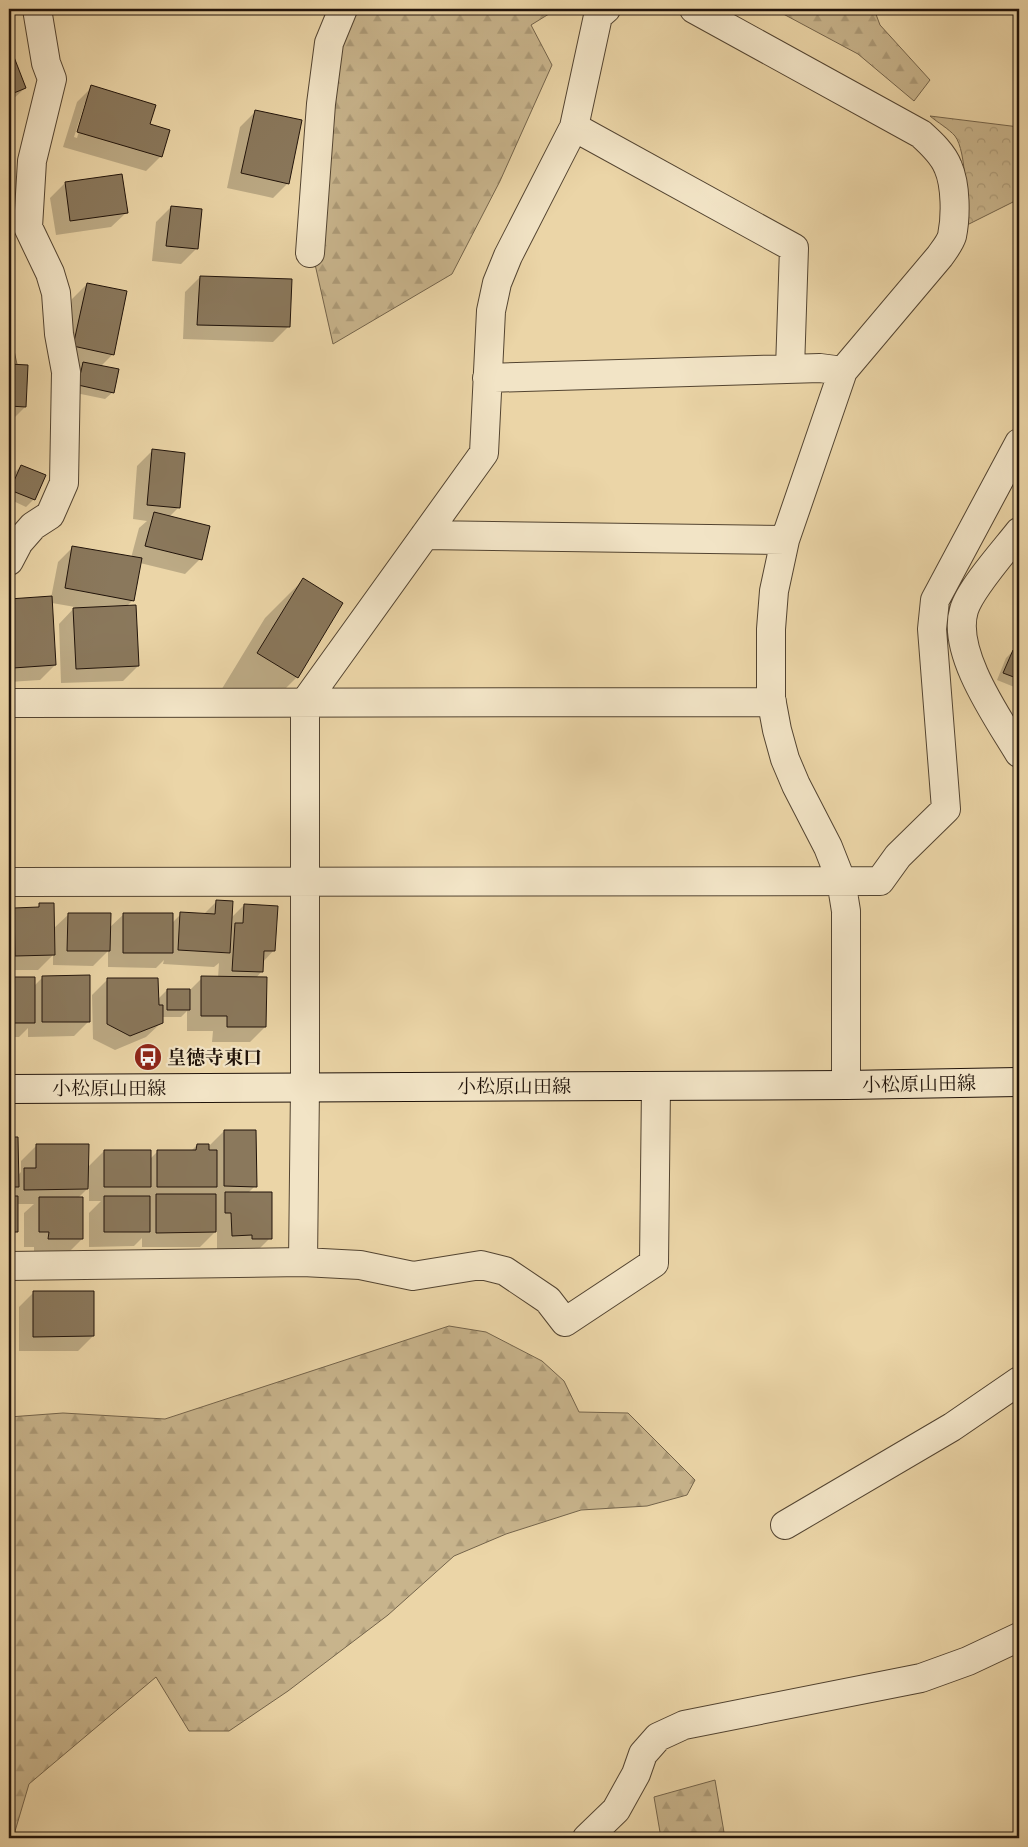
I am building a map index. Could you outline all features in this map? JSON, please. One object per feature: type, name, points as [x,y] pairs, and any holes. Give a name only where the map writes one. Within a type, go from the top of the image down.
[{"type":"street","points":[[9,561],[20,542],[33,526],[50,515],[64,483],[66,372],[59,334],[56,293],[50,274],[28,226],[32,161],[52,79],[46,63],[37,9]]},
{"type":"street","points":[[310,253],[321,104],[329,43],[343,9]]},
{"type":"street","points":[[303,1262],[306,1087],[305,702],[484,453],[490,311],[497,283],[508,256],[574,126],[598,16],[606,9]]},
{"type":"street","points":[[694,9],[921,134],[939,152],[948,166],[954,192],[951,238],[940,256],[843,371],[785,540],[774,591],[772,702],[777,730],[785,758],[796,785],[828,847],[841,880],[846,911],[846,1085]]},
{"type":"street","points":[[574,126],[794,248],[790,369]]},
{"type":"street","points":[[487,378],[820,368],[843,371]]},
{"type":"street","points":[[9,882],[880,881],[898,856],[946,809],[932,629],[935,600],[1019,443]]},
{"type":"street","points":[[1019,532],[972,593],[964,610],[963,633],[968,659],[980,688],[1019,753]]},
{"type":"street","points":[[425,535],[785,540]]},
{"type":"street","points":[[9,703],[772,702]]},
{"type":"street","name":"小松原山田線","points":[[9,1089],[846,1085],[1019,1082]]},
{"type":"street","points":[[9,1266],[303,1262],[360,1265],[413,1276],[481,1265],[505,1271],[548,1300],[565,1322],[654,1263],[656,1086]]},
{"type":"street","points":[[785,1525],[952,1427],[1019,1381]]},
{"type":"street","points":[[587,1838],[616,1810],[636,1774],[643,1754],[658,1737],[684,1725],[921,1678],[968,1661],[1019,1637]]},
{"type":"green space","points":[[342,9],[557,9],[531,25],[552,65],[500,181],[452,274],[333,344],[310,242]]},
{"type":"green space","points":[[774,9],[874,9],[880,25],[930,80],[914,101],[858,54]]},
{"type":"green space","points":[[930,116],[1019,127],[1019,199],[965,226],[964,166],[959,144],[952,133]]},
{"type":"green space","points":[[9,327],[18,369],[9,369]]},
{"type":"green space","points":[[449,1326],[486,1332],[542,1361],[564,1381],[579,1412],[628,1413],[695,1480],[687,1495],[647,1506],[581,1510],[506,1534],[454,1556],[388,1615],[288,1691],[229,1731],[189,1731],[156,1677],[29,1784],[13,1838],[9,1838],[9,1417],[63,1413],[165,1419]]},
{"type":"green space","points":[[715,1780],[725,1838],[661,1838],[654,1797]]},
{"type":"building","points":[[14,57],[26,88],[9,95],[9,60]]},
{"type":"building","points":[[91,85],[156,105],[150,124],[170,130],[162,157],[77,132]]},
{"type":"building","points":[[255,110],[302,120],[289,184],[241,173]]},
{"type":"building","points":[[122,174],[128,213],[70,221],[65,182]]},
{"type":"building","points":[[171,206],[202,209],[198,249],[166,246]]},
{"type":"building","points":[[200,276],[292,279],[290,327],[197,325]]},
{"type":"building","points":[[87,283],[127,291],[114,355],[73,346]]},
{"type":"building","points":[[83,362],[119,369],[114,393],[78,385]]},
{"type":"building","points":[[9,364],[28,365],[26,407],[9,406]]},
{"type":"building","points":[[152,449],[185,453],[180,508],[147,505]]},
{"type":"building","points":[[21,465],[46,475],[35,500],[10,490]]},
{"type":"building","points":[[154,512],[210,526],[202,560],[145,546]]},
{"type":"building","points":[[72,546],[142,558],[134,601],[65,588]]},
{"type":"building","points":[[303,578],[343,603],[298,678],[257,653]]},
{"type":"building","points":[[52,596],[56,665],[13,668],[9,599]]},
{"type":"building","points":[[136,605],[139,666],[76,669],[73,608]]},
{"type":"building","points":[[1013,650],[1019,652],[1019,679],[1003,673]]},
{"type":"building","points":[[216,900],[233,901],[230,953],[178,950],[180,912],[215,914]]},
{"type":"building","points":[[39,903],[54,903],[55,955],[15,956],[14,908],[39,907]]},
{"type":"building","points":[[244,904],[278,906],[275,951],[264,951],[263,972],[232,971],[235,923],[243,923]]},
{"type":"building","points":[[68,913],[111,913],[110,951],[67,951]]},
{"type":"building","points":[[123,913],[173,913],[173,953],[123,953]]},
{"type":"building","points":[[90,975],[90,1022],[42,1022],[42,976]]},
{"type":"building","points":[[201,976],[267,977],[266,1027],[227,1027],[227,1016],[201,1016]]},
{"type":"building","points":[[9,977],[35,977],[35,1023],[9,1023]]},
{"type":"building","points":[[107,978],[158,978],[159,1005],[163,1005],[163,1023],[130,1036],[107,1024]]},
{"type":"building","points":[[167,989],[190,989],[190,1010],[167,1010]]},
{"type":"building","points":[[224,1130],[256,1130],[257,1187],[224,1186]]},
{"type":"building","points":[[9,1137],[18,1137],[19,1187],[9,1187]]},
{"type":"building","points":[[36,1144],[89,1144],[88,1189],[24,1190],[24,1168],[36,1168]]},
{"type":"building","points":[[197,1144],[209,1144],[209,1150],[217,1150],[217,1187],[157,1187],[157,1150],[196,1150]]},
{"type":"building","points":[[104,1150],[151,1150],[151,1187],[104,1187]]},
{"type":"building","points":[[225,1192],[272,1192],[272,1239],[252,1239],[252,1235],[232,1236],[231,1213],[225,1213]]},
{"type":"building","points":[[156,1194],[216,1194],[216,1232],[156,1233]]},
{"type":"building","points":[[9,1196],[18,1196],[18,1232],[9,1232]]},
{"type":"building","points":[[104,1196],[150,1196],[150,1232],[104,1232]]},
{"type":"building","points":[[39,1197],[83,1197],[83,1239],[48,1239],[49,1232],[39,1232]]},
{"type":"building","points":[[33,1291],[94,1291],[94,1336],[33,1337]]},
{"type":"place","name":"皇徳寺東口","points":[[148,1057]]}]
